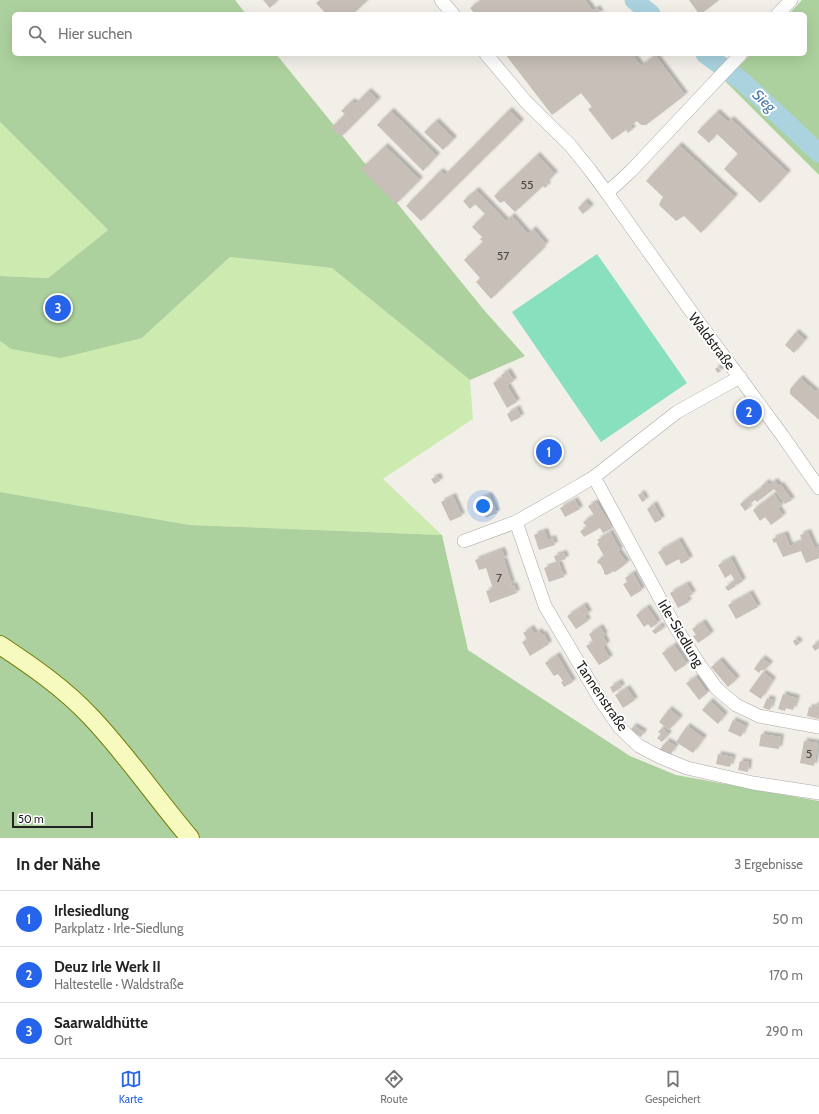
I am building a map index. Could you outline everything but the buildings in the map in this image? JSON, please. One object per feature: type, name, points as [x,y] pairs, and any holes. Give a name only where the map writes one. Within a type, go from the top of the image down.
[{"type":"main road","points":[[0,645],[54,684],[90,716],[115,744],[190,838]]},
{"type":"street","points":[[441,0],[451,12]]},
{"type":"street","points":[[780,12],[791,0]]},
{"type":"street","name":"Waldstraße","points":[[488,56],[526,103],[570,145],[590,170],[819,488]]},
{"type":"street","points":[[607,193],[631,171],[738,58]]},
{"type":"street","points":[[464,541],[516,522],[594,477],[678,412],[740,377]]},
{"type":"street","name":"Irle-Siedlung","points":[[594,477],[676,628],[698,664],[717,689],[736,705],[759,716],[819,727]]},
{"type":"street","name":"Tannenstraße","points":[[516,522],[545,606],[600,699],[620,728],[640,746],[660,757],[687,768],[753,783],[819,793]]},
{"type":"green space","points":[[0,0],[235,0],[244,12],[12,12],[12,56],[278,56],[484,310],[525,356],[470,380],[332,268],[230,257],[142,338],[61,358],[11,349],[0,341],[0,276],[48,278],[108,230],[0,122]]},
{"type":"green space","points":[[802,0],[819,0],[819,175],[725,81],[749,56],[807,56],[807,12],[791,12]]},
{"type":"green space","points":[[0,122],[108,230],[48,278],[0,276]]},
{"type":"green space","points":[[597,254],[687,383],[601,442],[512,312]]},
{"type":"green space","points":[[230,257],[332,268],[470,380],[473,419],[383,479],[442,535],[190,525],[0,492],[0,341],[11,349],[142,338]]},
{"type":"green space","points":[[0,492],[190,525],[442,535],[468,650],[630,756],[676,775],[819,801],[819,838],[0,838]]},
{"type":"waterway","name":"Sieg","points":[[634,0],[649,12]]},
{"type":"waterway","name":"Sieg","points":[[708,56],[742,81],[819,153]]},
{"type":"place","name":"Saarwaldhütte","points":[[58,308]]},
{"type":"place","name":"Deuz Irle Werk II","points":[[749,412]]},
{"type":"place","name":"Irlesiedlung","points":[[549,452]]}]
